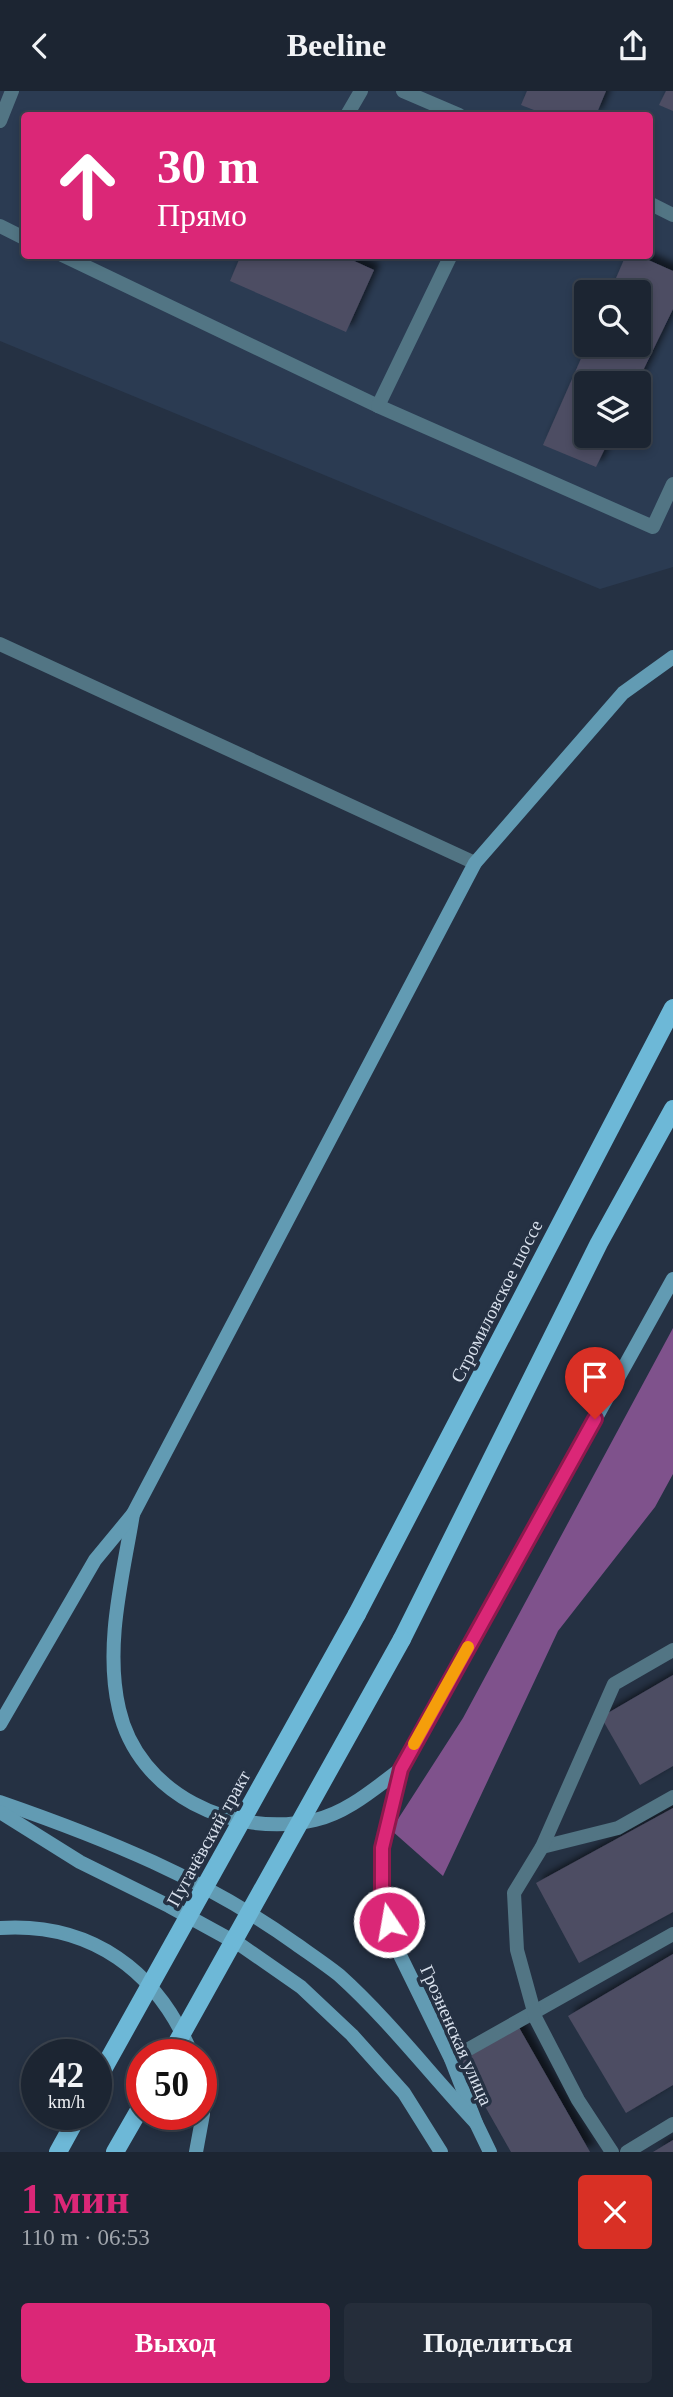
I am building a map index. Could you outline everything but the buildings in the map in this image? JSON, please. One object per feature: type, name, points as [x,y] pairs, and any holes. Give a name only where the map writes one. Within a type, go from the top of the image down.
[{"type":"main road","points":[[0,1724],[95,1560],[133,1514],[475,863],[623,693],[673,657]]},
{"type":"main road","name":"Стромиловское шоссе","points":[[356,1614],[673,1008]]},
{"type":"main road","points":[[179,2039],[402,1639],[599,1243],[673,1109]]},
{"type":"main road","points":[[133,1514],[116,1617],[114,1667],[119,1710],[136,1752],[167,1787],[199,1807],[235,1820],[278,1826],[317,1820],[360,1799],[401,1769],[673,1279]]},
{"type":"main road","name":"Пугачёвский тракт","points":[[112,2053],[356,1614]]},
{"type":"main road","name":"Грозненская улица","points":[[401,1769],[382,1848],[382,1898],[396,1947],[451,2059],[490,2152]]},
{"type":"main road","points":[[0,1802],[88,1832],[186,1877],[271,1926],[336,1973],[380,2014],[476,2123]]},
{"type":"main road","points":[[0,1812],[80,1862],[242,1946],[301,1987],[352,2035],[404,2093],[441,2152]]},
{"type":"main road","points":[[0,1928],[28,1926],[74,1935],[113,1954],[146,1980],[180,2026],[185,2039]]},
{"type":"main road","points":[[58,2152],[70,2130]]},
{"type":"main road","points":[[115,2152],[128,2130]]},
{"type":"main road","points":[[195,2152],[200,2130]]},
{"type":"street","points":[[0,121],[12,91]]},
{"type":"street","points":[[350,112],[361,91]]},
{"type":"street","points":[[403,91],[452,112]]},
{"type":"street","points":[[653,205],[673,215]]},
{"type":"street","points":[[0,226],[21,236]]},
{"type":"street","points":[[70,259],[378,406],[653,527],[673,484]]},
{"type":"street","points":[[378,406],[449,259]]},
{"type":"street","points":[[0,644],[475,863]]},
{"type":"street","points":[[612,2152],[578,2100],[536,2019],[517,1950],[514,1893],[542,1847],[614,1684],[673,1650]]},
{"type":"street","points":[[542,1847],[618,1828],[673,1797]]},
{"type":"street","points":[[451,2059],[673,1934]]},
{"type":"street","points":[[627,2152],[673,2124]]},
{"type":"shaded area","points":[[0,91],[673,91],[673,567],[600,589],[0,341]]},
{"type":"shaded area","points":[[673,1328],[673,1474],[655,1507],[558,1631],[443,1876],[391,1830],[463,1718]]},
{"type":"slow traffic","points":[[414,1744],[468,1647]]},
{"type":"route","points":[[389,1922],[382,1898],[382,1848],[401,1769],[595,1419]]}]
